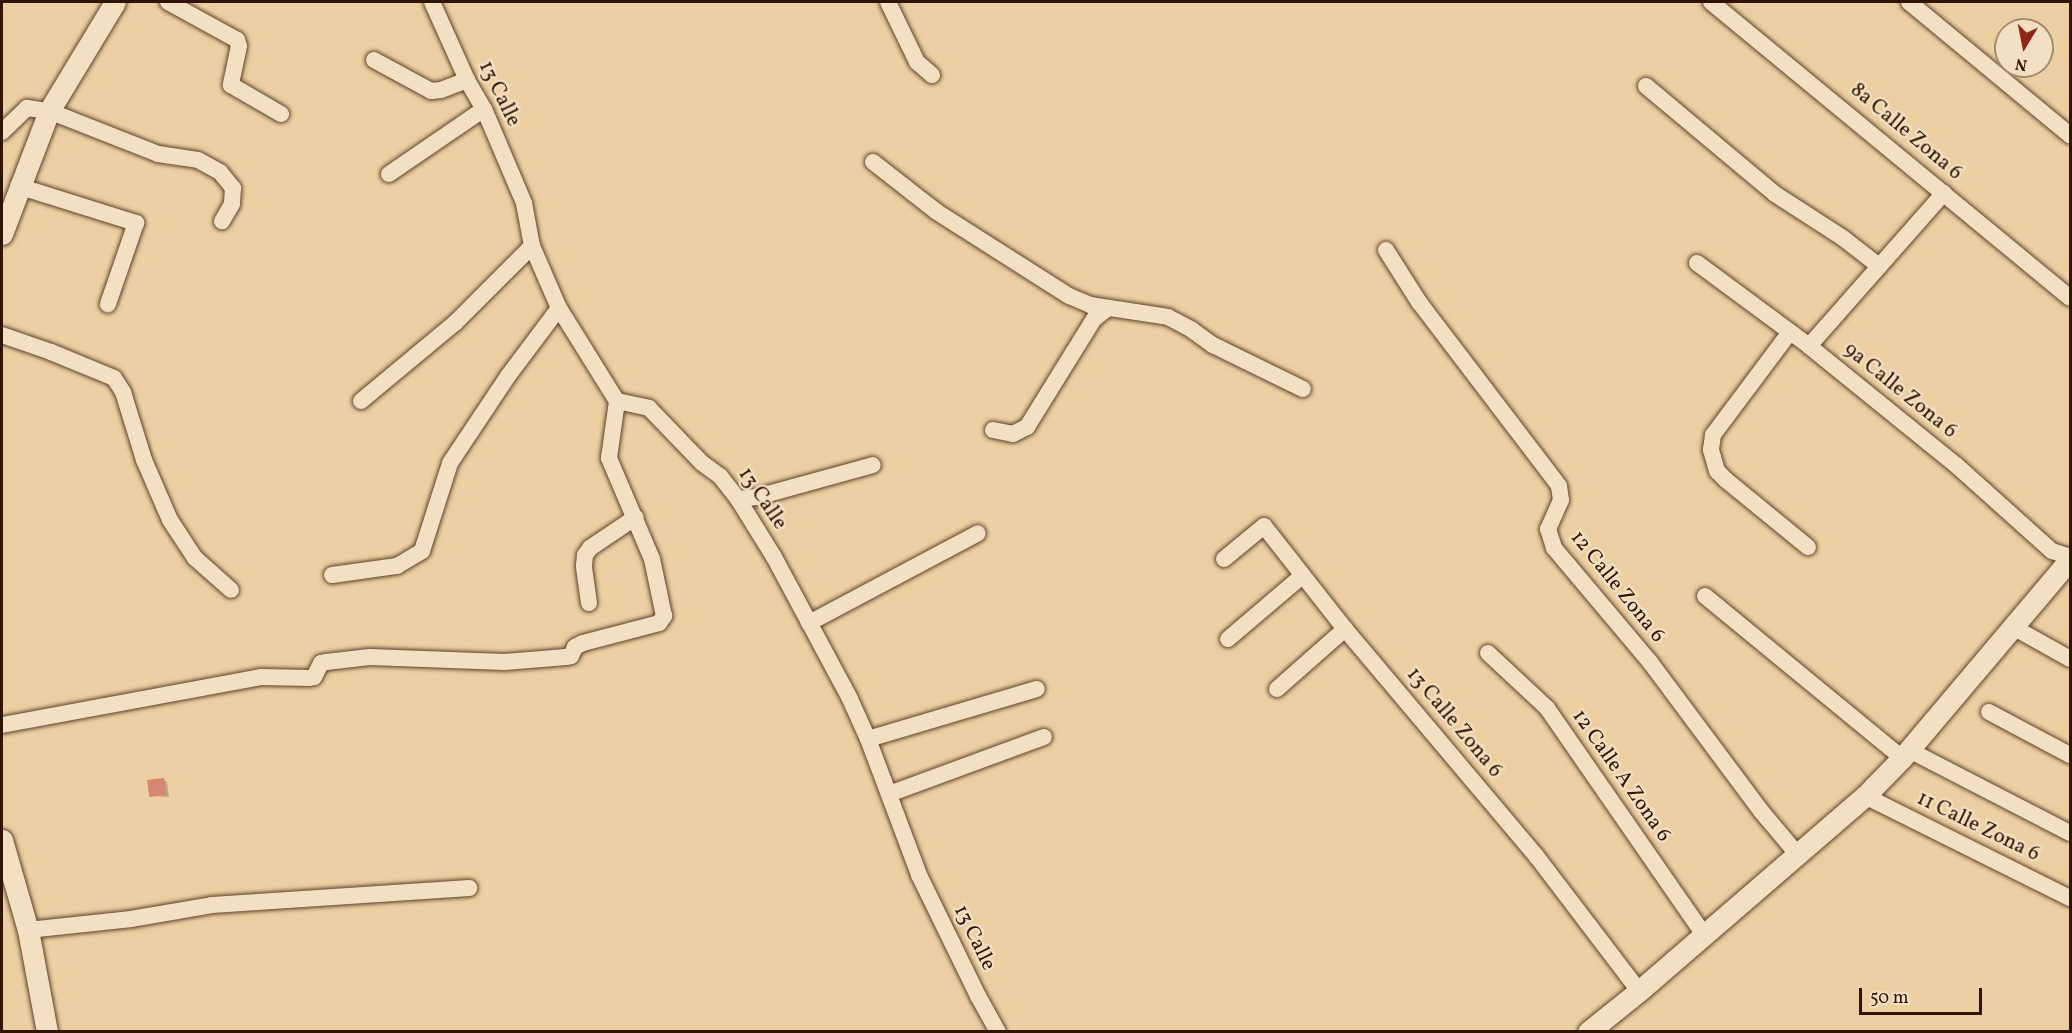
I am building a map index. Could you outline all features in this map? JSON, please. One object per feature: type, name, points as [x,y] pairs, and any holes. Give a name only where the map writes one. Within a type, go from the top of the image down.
[{"type":"street","points":[[2,234],[18,186],[49,111],[115,2]]},
{"type":"street","points":[[168,2],[237,40],[239,46],[231,76],[231,85],[280,114]]},
{"type":"street","name":"13 Calle","points":[[432,2],[467,80],[484,109],[524,203],[532,246],[559,308],[617,401],[649,408],[702,463],[720,476],[738,499],[774,557],[831,662],[868,739],[929,896],[998,1032]]},
{"type":"street","points":[[888,2],[917,62],[932,75]]},
{"type":"street","name":"8a Calle Zona 6","points":[[1711,2],[2070,298]]},
{"type":"street","points":[[1909,2],[2070,135]]},
{"type":"street","points":[[375,60],[431,91],[441,90],[467,80]]},
{"type":"street","points":[[1646,86],[1775,194],[1879,266]]},
{"type":"street","points":[[2,132],[27,108],[49,111],[158,154],[191,157],[220,172],[229,181],[234,195],[232,204],[222,221]]},
{"type":"street","points":[[389,174],[484,109]]},
{"type":"street","points":[[873,162],[937,212],[1069,296],[1090,305],[1168,317],[1213,345],[1303,389]]},
{"type":"street","points":[[18,186],[136,223],[108,304]]},
{"type":"street","points":[[1809,346],[1944,193]]},
{"type":"street","points":[[361,401],[455,323],[532,246]]},
{"type":"street","name":"12 Calle Zona 6","points":[[1386,250],[1419,302],[1558,486],[1561,500],[1548,529],[1551,544],[1657,671],[1761,811],[1798,855]]},
{"type":"street","name":"9a Calle Zona 6","points":[[1697,263],[1809,346],[1956,465],[2052,551],[2070,558]]},
{"type":"street","points":[[332,575],[397,567],[422,551],[450,463],[508,376],[559,308]]},
{"type":"street","points":[[993,430],[1013,434],[1028,427],[1094,319],[1108,308]]},
{"type":"street","points":[[1790,332],[1713,435],[1711,450],[1717,471],[1726,480],[1809,547]]},
{"type":"street","points":[[2,335],[114,378],[123,392],[144,460],[170,520],[195,558],[231,590]]},
{"type":"street","points":[[2,724],[261,677],[309,678],[314,676],[321,663],[326,662],[370,657],[505,662],[571,656],[576,647],[583,643],[659,623],[663,619],[660,591],[652,559],[609,458],[617,401]]},
{"type":"street","points":[[738,499],[757,497],[873,465]]},
{"type":"street","points":[[589,603],[584,566],[585,555],[590,548],[636,517]]},
{"type":"street","name":"13 Calle Zona 6","points":[[1224,559],[1264,526],[1302,576],[1537,857],[1639,992]]},
{"type":"street","points":[[808,623],[978,533]]},
{"type":"street","points":[[1588,1032],[1639,992],[1865,796],[1906,754],[2070,558]]},
{"type":"street","points":[[1228,639],[1302,576]]},
{"type":"street","points":[[1705,596],[1906,754],[2070,832]]},
{"type":"street","points":[[2013,627],[2070,659]]},
{"type":"street","points":[[1277,689],[1346,629]]},
{"type":"street","name":"12 Calle A Zona 6","points":[[1488,653],[1547,708],[1704,935]]},
{"type":"street","points":[[868,739],[1037,689]]},
{"type":"street","points":[[1989,712],[2070,755]]},
{"type":"street","points":[[889,794],[1044,737]]},
{"type":"street","name":"11 Calle Zona 6","points":[[1865,796],[2070,898]]},
{"type":"street","points":[[2,840],[28,930],[47,1032]]},
{"type":"street","points":[[28,930],[131,919],[212,905],[469,888]]},
{"type":"building","points":[[164,778],[166,795],[149,797],[147,780]]}]
